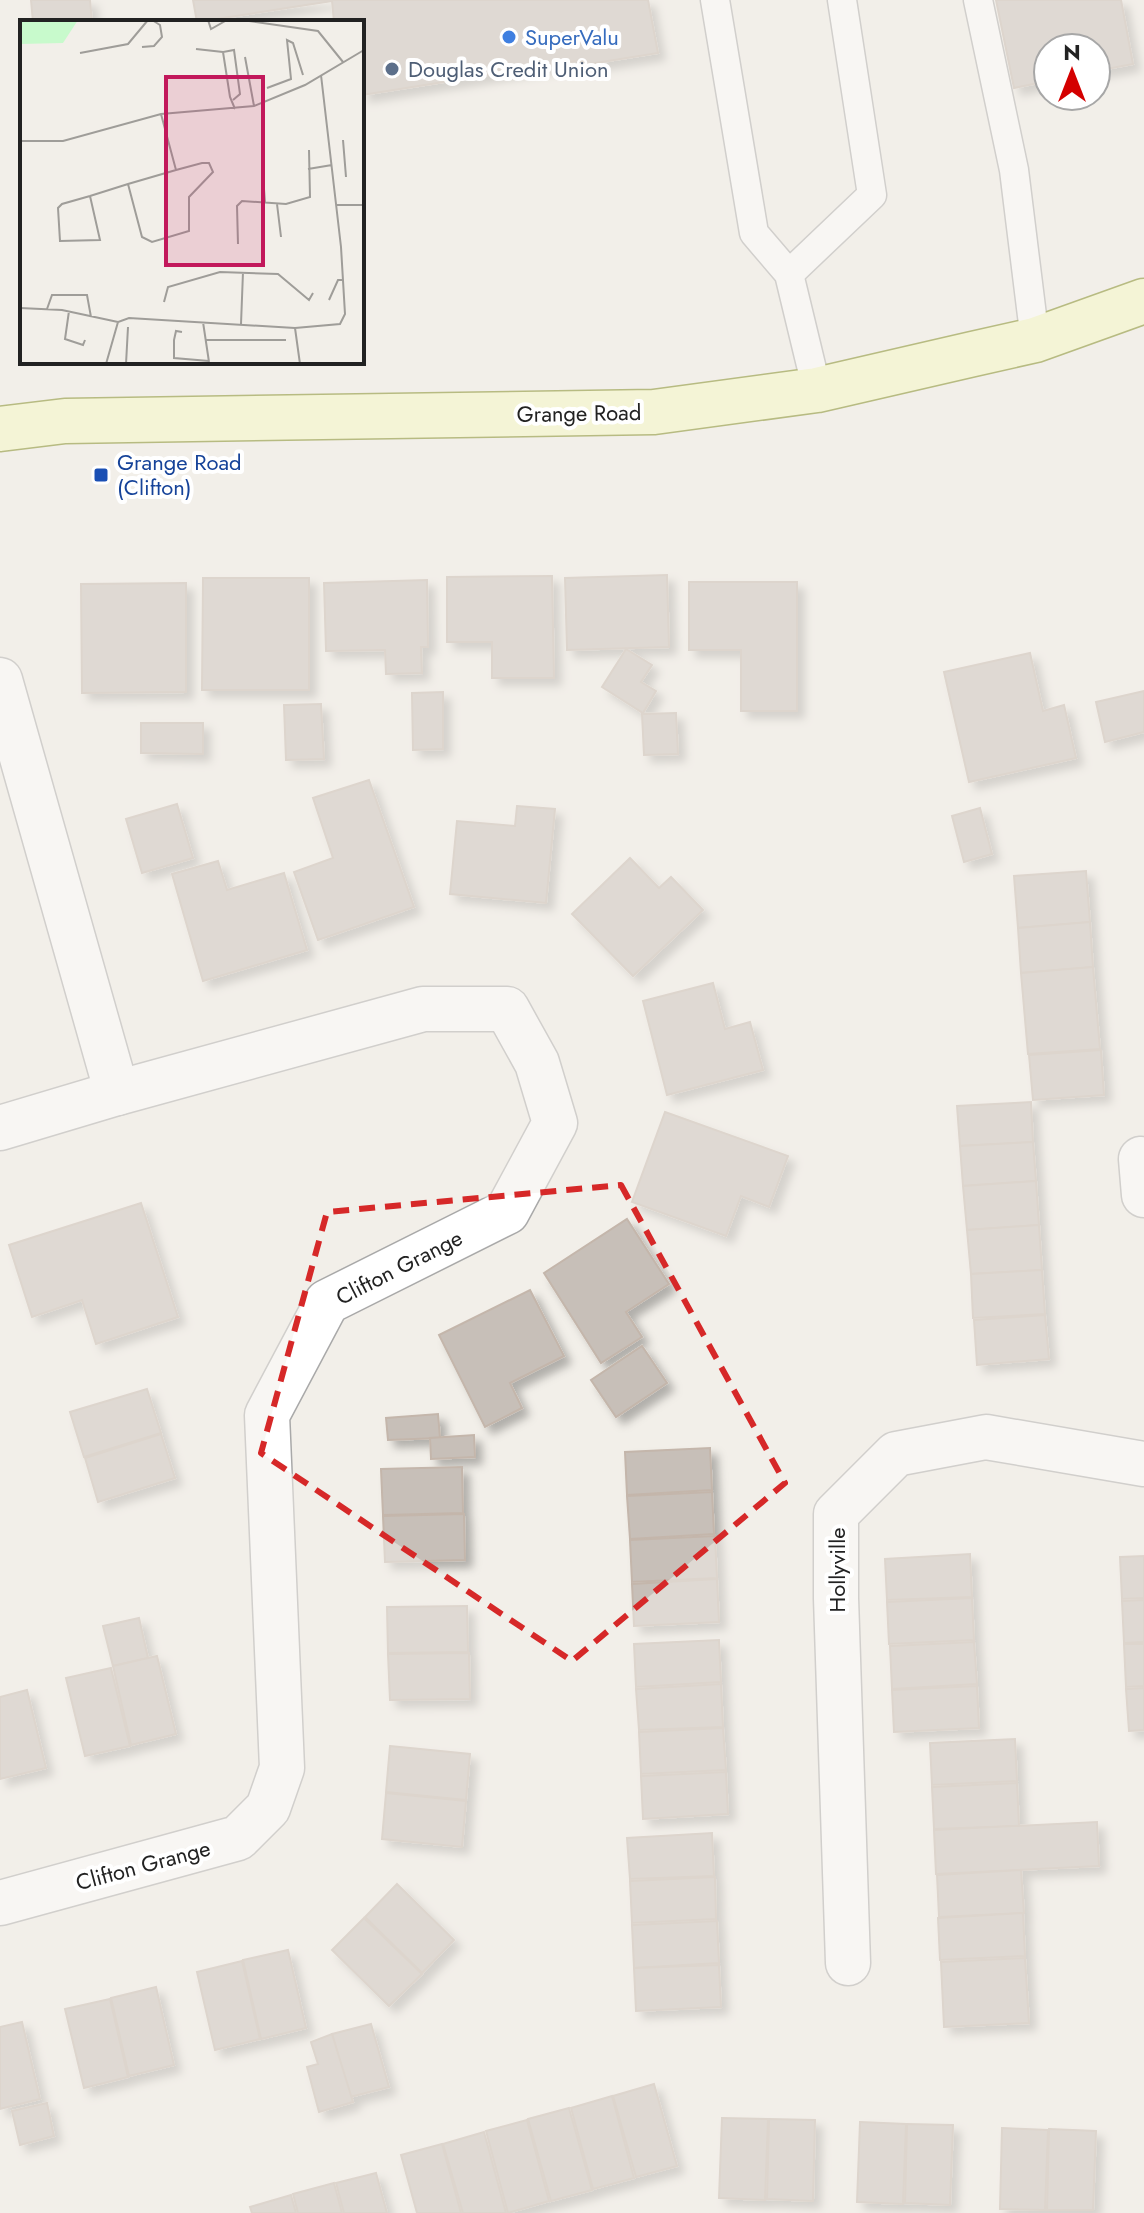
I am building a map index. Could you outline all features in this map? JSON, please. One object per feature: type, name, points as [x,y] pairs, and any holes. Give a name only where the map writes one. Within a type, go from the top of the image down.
[{"type":"main road","name":"Grange Road","points":[[0,429],[79,421],[654,412],[817,390],[1035,340],[1144,301]]},
{"type":"street","points":[[0,680],[117,1093]]},
{"type":"street","name":"Clifton Grange","points":[[0,1128],[423,1009],[507,1009],[537,1063],[555,1123],[507,1212],[327,1302],[267,1415],[282,1768],[268,1808],[238,1838],[0,1903]]},
{"type":"street","name":"Hollyville","points":[[848,1963],[836,1514],[896,1454],[986,1437],[1144,1464]]},
{"type":"lane","points":[[715,0],[754,233],[789,274],[817,390]]},
{"type":"lane","points":[[789,274],[872,195],[842,0]]},
{"type":"lane","points":[[978,0],[1014,170],[1035,340]]},
{"type":"highlighted area","points":[[621,1185],[785,1483],[572,1661],[261,1453],[327,1212]]},
{"type":"building","points":[[31,0],[90,0],[92,20],[33,20]]},
{"type":"building","name":"SuperValu","points":[[193,0],[648,0],[658,53],[583,65],[582,60],[364,95],[364,20],[334,20],[332,1],[197,20]]},
{"type":"building","points":[[996,0],[1121,0],[1133,64],[1112,68],[1112,32],[1032,32],[1032,84],[1014,88]]},
{"type":"building","points":[[667,575],[669,647],[567,650],[565,578]]},
{"type":"building","points":[[552,576],[554,678],[492,678],[492,642],[447,642],[447,577]]},
{"type":"building","points":[[203,578],[309,578],[309,690],[202,690]]},
{"type":"building","points":[[427,580],[428,647],[421,647],[422,673],[386,674],[385,650],[326,651],[324,583]]},
{"type":"building","points":[[689,582],[797,582],[797,711],[741,711],[741,650],[689,650]]},
{"type":"building","points":[[186,583],[186,692],[82,693],[81,584]]},
{"type":"building","points":[[626,649],[652,665],[641,682],[656,691],[643,713],[602,687]]},
{"type":"building","points":[[1030,653],[1043,711],[1064,705],[1076,758],[969,782],[944,672]]},
{"type":"building","points":[[1144,691],[1144,732],[1105,742],[1096,702]]},
{"type":"building","points":[[443,692],[443,749],[413,750],[412,693]]},
{"type":"building","points":[[321,704],[324,759],[286,760],[284,705]]},
{"type":"building","points":[[676,713],[678,754],[644,755],[642,714]]},
{"type":"building","points":[[141,723],[203,723],[203,754],[141,753]]},
{"type":"building","points":[[369,780],[414,907],[318,940],[294,872],[333,858],[313,798]]},
{"type":"building","points":[[177,804],[193,858],[142,873],[126,819]]},
{"type":"building","points":[[517,806],[555,809],[546,903],[450,894],[457,821],[515,826]]},
{"type":"building","points":[[980,808],[992,854],[964,862],[952,816]]},
{"type":"building","points":[[630,858],[659,888],[671,877],[703,910],[633,976],[572,914]]},
{"type":"building","points":[[218,861],[227,890],[284,873],[307,950],[203,981],[172,874]]},
{"type":"building","points":[[1086,871],[1090,922],[1018,928],[1014,876]]},
{"type":"building","points":[[1090,922],[1093,967],[1021,973],[1018,928]]},
{"type":"building","points":[[1093,967],[1100,1049],[1028,1054],[1021,973]]},
{"type":"building","points":[[713,983],[725,1029],[750,1022],[763,1070],[667,1095],[643,1001]]},
{"type":"building","points":[[1101,1050],[1104,1095],[1033,1100],[1029,1055]]},
{"type":"building","points":[[1031,1102],[1033,1142],[960,1146],[957,1106]]},
{"type":"building","points":[[665,1112],[788,1156],[769,1207],[741,1196],[726,1236],[632,1202]]},
{"type":"building","points":[[1033,1142],[1036,1181],[963,1186],[960,1146]]},
{"type":"building","points":[[1036,1181],[1039,1225],[967,1230],[963,1186]]},
{"type":"building","points":[[141,1203],[178,1317],[96,1344],[82,1300],[32,1317],[9,1245]]},
{"type":"building","points":[[627,1219],[669,1284],[626,1312],[642,1337],[601,1363],[544,1273]]},
{"type":"building","points":[[1039,1225],[1042,1270],[971,1274],[967,1230]]},
{"type":"building","points":[[1042,1270],[1045,1314],[973,1318],[971,1274]]},
{"type":"building","points":[[530,1290],[564,1356],[510,1383],[522,1408],[485,1427],[439,1335]]},
{"type":"building","points":[[1045,1315],[1049,1359],[977,1365],[974,1320]]},
{"type":"building","points":[[642,1346],[667,1383],[616,1417],[591,1380]]},
{"type":"building","points":[[147,1389],[161,1433],[84,1457],[70,1412]]},
{"type":"building","points":[[438,1414],[440,1438],[388,1440],[386,1418]]},
{"type":"building","points":[[161,1434],[175,1478],[98,1502],[85,1458]]},
{"type":"building","points":[[474,1435],[475,1457],[431,1459],[430,1438]]},
{"type":"building","points":[[710,1448],[712,1490],[627,1495],[625,1452]]},
{"type":"building","points":[[462,1467],[463,1513],[383,1515],[381,1469]]},
{"type":"building","points":[[712,1492],[714,1534],[630,1539],[627,1496]]},
{"type":"building","points":[[464,1514],[465,1560],[385,1562],[383,1516]]},
{"type":"building","points":[[715,1536],[717,1578],[632,1582],[630,1540]]},
{"type":"building","points":[[970,1554],[972,1597],[887,1600],[885,1559]]},
{"type":"building","points":[[1144,1556],[1144,1598],[1122,1599],[1120,1557]]},
{"type":"building","points":[[717,1579],[719,1622],[634,1626],[632,1584]]},
{"type":"building","points":[[972,1598],[974,1640],[889,1644],[887,1602]]},
{"type":"building","points":[[1144,1600],[1144,1642],[1124,1643],[1122,1601]]},
{"type":"building","points":[[467,1606],[468,1652],[388,1653],[387,1607]]},
{"type":"building","points":[[139,1618],[148,1658],[113,1666],[103,1626]]},
{"type":"building","points":[[719,1640],[721,1682],[636,1687],[634,1644]]},
{"type":"building","points":[[974,1642],[977,1684],[892,1689],[890,1646]]},
{"type":"building","points":[[1124,1644],[1144,1644],[1144,1686],[1126,1687]]},
{"type":"building","points":[[469,1653],[470,1699],[390,1700],[388,1654]]},
{"type":"building","points":[[157,1656],[176,1734],[131,1745],[113,1666]]},
{"type":"building","points":[[111,1668],[130,1746],[85,1756],[66,1678]]},
{"type":"building","points":[[721,1684],[723,1727],[639,1730],[636,1689]]},
{"type":"building","points":[[977,1686],[979,1728],[894,1732],[892,1690]]},
{"type":"building","points":[[1144,1688],[1144,1730],[1129,1731],[1126,1689]]},
{"type":"building","points":[[27,1690],[46,1768],[0,1779],[0,1697]]},
{"type":"building","points":[[723,1728],[726,1770],[641,1774],[639,1732]]},
{"type":"building","points":[[1015,1739],[1017,1781],[932,1785],[930,1743]]},
{"type":"building","points":[[390,1746],[470,1754],[466,1800],[386,1792]]},
{"type":"building","points":[[726,1772],[728,1814],[643,1819],[641,1776]]},
{"type":"building","points":[[1017,1783],[1019,1826],[934,1829],[932,1787]]},
{"type":"building","points":[[386,1793],[466,1801],[462,1847],[382,1839]]},
{"type":"building","points":[[1097,1822],[1099,1866],[936,1874],[934,1830]]},
{"type":"building","points":[[712,1833],[714,1876],[630,1879],[627,1838]]},
{"type":"building","points":[[1021,1870],[1024,1913],[939,1917],[937,1875]]},
{"type":"building","points":[[715,1877],[716,1919],[632,1923],[630,1881]]},
{"type":"building","points":[[397,1884],[454,1940],[422,1973],[365,1917]]},
{"type":"building","points":[[1023,1913],[1025,1956],[940,1960],[938,1918]]},
{"type":"building","points":[[364,1918],[422,1974],[389,2006],[332,1950]]},
{"type":"building","points":[[717,1921],[719,1963],[634,1968],[632,1925]]},
{"type":"building","points":[[288,1950],[306,2028],[261,2039],[243,1960]]},
{"type":"building","points":[[1025,1958],[1029,2023],[944,2027],[941,1962]]},
{"type":"building","points":[[242,1961],[260,2039],[215,2050],[197,1972]]},
{"type":"building","points":[[719,1965],[721,2007],[636,2011],[634,1968]]},
{"type":"building","points":[[156,1987],[174,2065],[129,2076],[111,1998]]},
{"type":"building","points":[[110,1999],[128,2077],[84,2088],[65,2009]]},
{"type":"building","points":[[22,2022],[40,2099],[0,2109],[0,2027]]},
{"type":"building","points":[[371,2024],[389,2087],[350,2097],[332,2034]]},
{"type":"building","points":[[332,2034],[353,2102],[319,2112],[307,2067],[318,2064],[311,2042]]},
{"type":"building","points":[[654,2084],[677,2166],[636,2177],[613,2096]]},
{"type":"building","points":[[612,2096],[634,2178],[593,2189],[571,2108]]},
{"type":"building","points":[[47,2103],[54,2136],[20,2145],[12,2111]]},
{"type":"building","points":[[569,2108],[592,2190],[551,2201],[528,2119]]},
{"type":"building","points":[[722,2118],[768,2119],[765,2200],[719,2198]]},
{"type":"building","points":[[769,2119],[815,2120],[813,2201],[767,2199]]},
{"type":"building","points":[[527,2120],[549,2201],[508,2213],[486,2131]]},
{"type":"building","points":[[860,2122],[906,2124],[903,2204],[857,2202]]},
{"type":"building","points":[[907,2124],[953,2125],[950,2205],[905,2203]]},
{"type":"building","points":[[1002,2128],[1048,2130],[1045,2210],[1000,2209]]},
{"type":"building","points":[[1049,2129],[1096,2131],[1093,2210],[1047,2210]]},
{"type":"building","points":[[484,2132],[506,2213],[463,2213],[443,2144]]},
{"type":"building","points":[[442,2144],[461,2213],[417,2213],[401,2155]]},
{"type":"building","points":[[376,2173],[387,2213],[344,2213],[336,2183]]},
{"type":"building","points":[[334,2183],[342,2213],[298,2213],[293,2194]]},
{"type":"building","points":[[291,2195],[296,2213],[252,2213],[250,2207]]},
{"type":"place","name":"SuperValu","points":[[509,37]]},
{"type":"place","name":"Douglas Credit Union","points":[[392,69]]},
{"type":"place","name":"Grange Road (Clifton)","points":[[101,475]]}]
